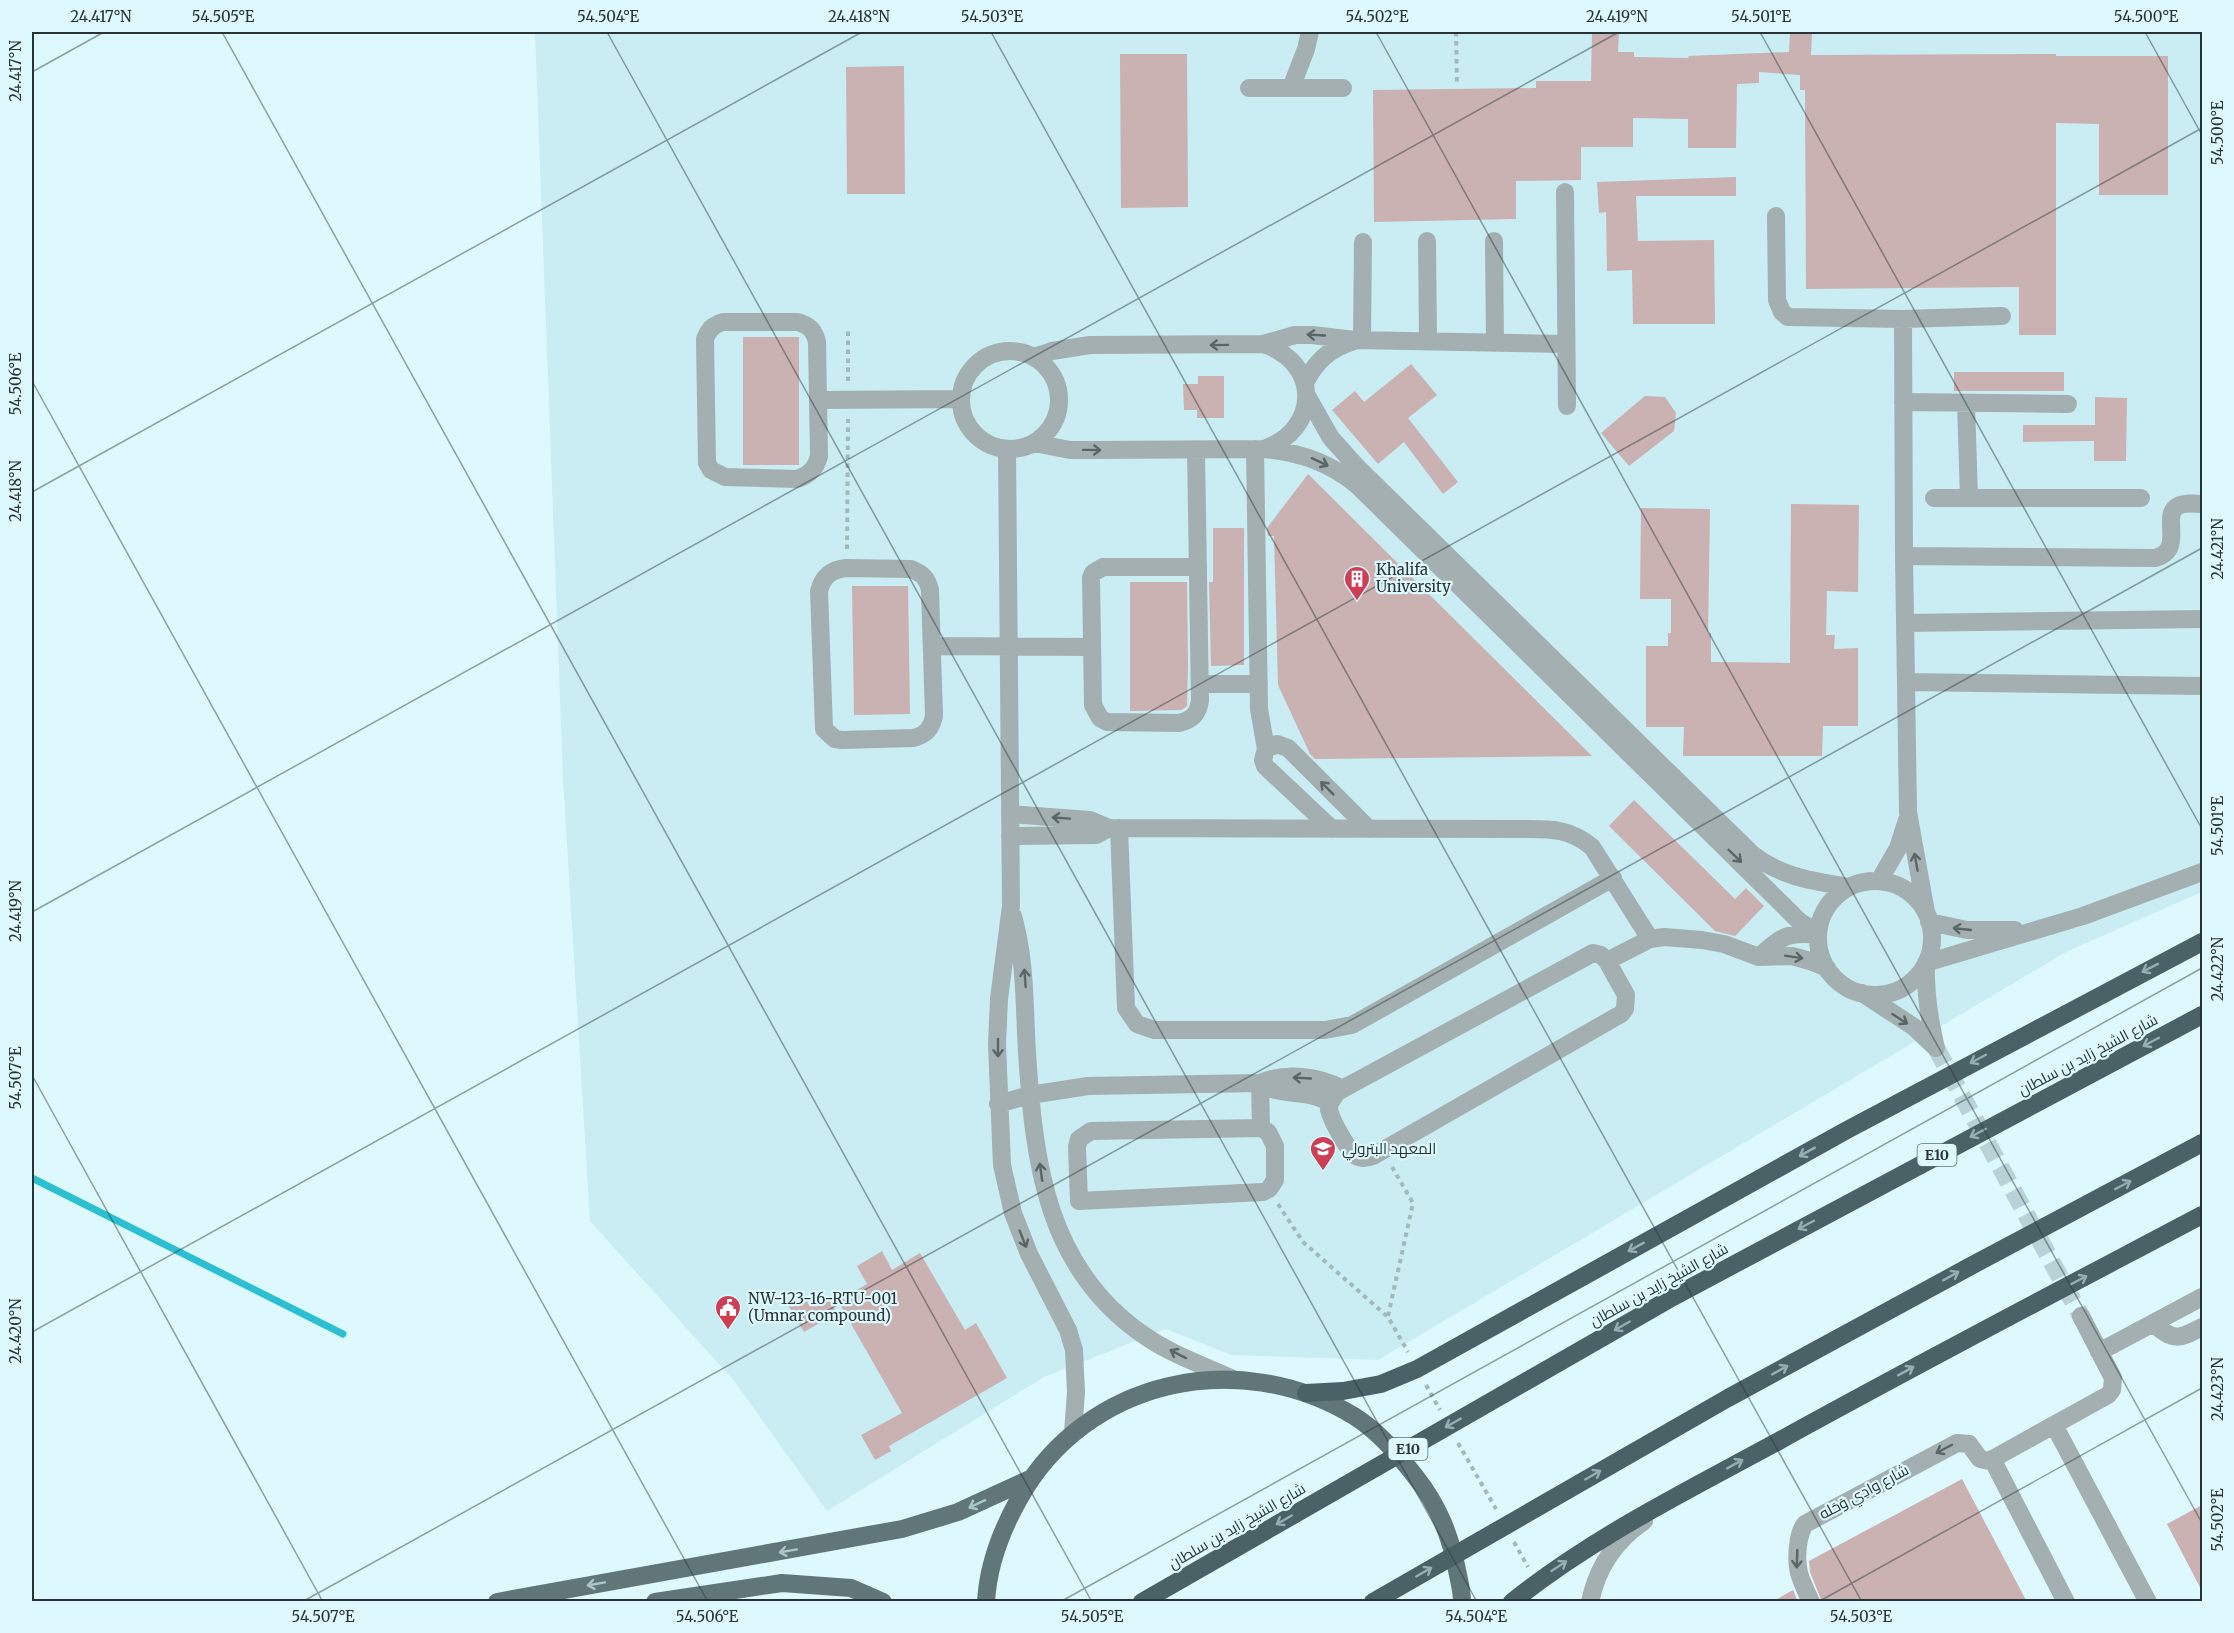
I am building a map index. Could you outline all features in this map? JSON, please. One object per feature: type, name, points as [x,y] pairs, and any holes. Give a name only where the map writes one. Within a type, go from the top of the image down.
[{"type":"highway","points":[[1306,1393],[1343,1391],[1381,1384],[1417,1370],[1847,1130],[2202,942]]},
{"type":"highway","name":"شارع الشيخ زايد بن سلطان","points":[[1143,1602],[1673,1297],[2202,1015]]},
{"type":"highway","points":[[1373,1602],[1728,1398],[2202,1143]]},
{"type":"highway","points":[[1512,1602],[1573,1557],[1684,1492],[2202,1215]]},
{"type":"main road","points":[[986,1602],[987,1583],[1002,1528],[1030,1479],[1051,1453],[1073,1433],[1121,1402],[1172,1385],[1231,1378],[1266,1382],[1306,1393],[1355,1417],[1396,1451],[1429,1494],[1452,1543],[1462,1602]]},
{"type":"main road","points":[[497,1602],[902,1529],[958,1512],[1030,1479]]},
{"type":"main road","points":[[655,1602],[782,1583],[851,1588],[883,1602]]},
{"type":"street","points":[[1292,88],[1310,32]]},
{"type":"street","points":[[1249,88],[1342,88]]},
{"type":"street","points":[[1564,192],[1567,406]]},
{"type":"street","points":[[1776,216],[1777,300],[1782,312],[1795,318],[1903,319],[2002,316]]},
{"type":"street","points":[[1427,241],[1428,341]]},
{"type":"street","points":[[1494,241],[1495,343]]},
{"type":"street","points":[[1359,340],[1363,242]]},
{"type":"street","points":[[1903,319],[1908,812],[1927,917],[1931,928],[1925,990],[1936,1048],[1914,1028],[1862,993],[1836,980],[1827,968],[1820,952],[1818,934],[1821,918],[1827,906],[1848,887],[1869,881],[1893,884],[1906,890],[1917,900],[1927,917],[1967,930],[2038,929]]},
{"type":"street","points":[[723,322],[798,322],[808,325],[815,332],[818,342],[818,400],[819,456],[817,464],[805,476],[787,478],[717,475],[707,464],[706,456],[705,339],[708,331],[714,324],[723,322]]},
{"type":"street","points":[[1034,357],[1052,351],[1090,345],[1263,344],[1295,335],[1359,340],[1566,344]]},
{"type":"street","points":[[1259,449],[1286,439],[1295,430],[1301,419],[1306,389],[1320,360],[1330,351],[1359,340]]},
{"type":"street","points":[[1263,344],[1285,353],[1301,372],[1306,389],[1331,438],[1357,467],[1752,854],[1784,874],[1848,887]]},
{"type":"street","points":[[1007,350],[1021,351],[1034,357],[1047,368],[1056,383],[1059,400],[1056,417],[1047,432],[1034,442],[1021,448],[994,447],[973,433],[966,423],[960,399],[963,384],[970,371],[986,357],[1007,350]]},
{"type":"street","points":[[818,400],[960,399]]},
{"type":"street","points":[[1903,402],[2068,404]]},
{"type":"street","points":[[1966,403],[1969,498]]},
{"type":"street","points":[[1034,442],[1080,450],[1259,449],[1286,451],[1308,456],[1325,464],[1357,485],[1800,922],[1818,934]]},
{"type":"street","points":[[1007,449],[1011,906],[999,999],[998,1104],[1002,1165],[1013,1213],[1029,1254],[1068,1330],[1074,1350],[1076,1392],[1073,1433]]},
{"type":"street","points":[[1259,449],[1259,684],[1261,723],[1266,749],[1263,760],[1265,766],[1332,829]]},
{"type":"street","points":[[1196,450],[1198,567],[1200,684],[1199,709],[1187,721],[1179,723],[1107,722],[1100,718],[1093,705],[1091,578],[1098,568],[1103,567],[1198,567]]},
{"type":"street","points":[[1934,498],[2141,498]]},
{"type":"street","points":[[1904,556],[2155,558],[2165,553],[2171,544],[2172,515],[2175,508],[2182,504],[2202,504]]},
{"type":"street","points":[[846,568],[911,569],[921,573],[928,580],[934,716],[928,731],[921,736],[842,740],[828,735],[824,729],[819,591],[828,574],[837,569],[846,568]]},
{"type":"street","points":[[1905,623],[2202,619]]},
{"type":"street","points":[[932,646],[1092,647]]},
{"type":"street","points":[[1906,682],[2202,686]]},
{"type":"street","points":[[1200,684],[1259,684]]},
{"type":"street","points":[[1266,749],[1277,744],[1288,748],[1369,829]]},
{"type":"street","points":[[1879,881],[1898,849],[1908,812]]},
{"type":"street","points":[[1010,814],[1090,820],[1114,828],[1552,829],[1581,838],[1592,847],[1650,939]]},
{"type":"street","points":[[1010,836],[1096,835],[1114,828]]},
{"type":"street","points":[[1114,828],[1126,1008],[1137,1023],[1154,1030],[1325,1030],[1352,1025],[1613,878]]},
{"type":"street","points":[[1862,993],[1892,992],[1906,985],[1926,963],[2083,916],[2202,872]]},
{"type":"street","points":[[1011,906],[1025,973],[1030,1095],[1043,1184],[1051,1213],[1073,1260],[1089,1283],[1115,1311],[1145,1336],[1178,1355],[1231,1378]]},
{"type":"street","points":[[1759,957],[1771,946],[1790,935],[1818,934]]},
{"type":"street","points":[[1607,961],[1650,939],[1664,937],[1724,944],[1759,957],[1792,956],[1827,968]]},
{"type":"street","points":[[1593,953],[1601,955],[1607,961],[1626,995],[1625,1009],[1621,1014],[1383,1151],[1365,1159],[1350,1151],[1331,1116],[1330,1103],[1337,1092],[1584,956],[1593,953]]},
{"type":"street","points":[[998,1104],[1030,1095],[1088,1086],[1260,1083],[1280,1077],[1305,1077],[1325,1081],[1343,1089]]},
{"type":"street","points":[[1260,1083],[1275,1092],[1315,1095],[1330,1103]]},
{"type":"street","points":[[1260,1083],[1261,1128]]},
{"type":"street","points":[[1051,1213],[1079,1201],[1257,1194],[1269,1189],[1275,1180],[1273,1139],[1261,1128],[1091,1131],[1079,1139],[1077,1147],[1079,1201]]},
{"type":"street","points":[[2099,1352],[2202,1297]]},
{"type":"street","points":[[2066,1602],[1992,1459],[2103,1398],[2112,1390],[2113,1378],[2081,1316]]},
{"type":"street","points":[[2153,1323],[2170,1337],[2178,1338],[2202,1327]]},
{"type":"street","points":[[2054,1425],[2148,1602]]},
{"type":"street","name":"شارع وادِي وَحَله","points":[[1811,1602],[1799,1578],[1796,1566],[1799,1537],[1805,1524],[1957,1443],[1969,1444],[1983,1461],[1992,1459]]},
{"type":"street","points":[[1590,1602],[1593,1585],[1606,1558],[1633,1528],[1684,1492]]},
{"type":"path","points":[[1456,32],[1457,84]]},
{"type":"path","points":[[846,568],[848,330]]},
{"type":"path","points":[[1383,1151],[1413,1203],[1388,1317]]},
{"type":"path","points":[[1269,1189],[1303,1242],[1388,1317],[1446,1420]]},
{"type":"path","points":[[1457,1440],[1497,1511]]},
{"type":"path","points":[[1514,1541],[1537,1582]]},
{"type":"shaded area","points":[[535,32],[2202,32],[2202,892],[2066,952],[1378,1360],[1231,1355],[1166,1329],[1044,1377],[827,1511],[735,1382],[590,1221],[563,778]]},
{"type":"building","points":[[1592,32],[1619,32],[1618,52],[1634,52],[1634,57],[1689,58],[1688,56],[1789,52],[1790,32],[1812,32],[1811,55],[2168,56],[2168,195],[2099,195],[2099,124],[2056,123],[2056,335],[2019,335],[2019,287],[1806,289],[1805,90],[1800,90],[1800,75],[1759,72],[1759,83],[1737,84],[1736,148],[1688,148],[1688,119],[1633,118],[1633,147],[1581,147],[1581,180],[1516,181],[1516,219],[1374,222],[1373,90],[1536,88],[1536,81],[1591,81]]},
{"type":"building","points":[[1120,54],[1187,54],[1188,207],[1121,208]]},
{"type":"building","points":[[904,66],[905,194],[847,194],[846,67]]},
{"type":"building","points":[[1736,177],[1736,196],[1636,196],[1638,241],[1714,240],[1715,324],[1633,324],[1632,270],[1607,271],[1606,212],[1599,213],[1597,182]]},
{"type":"building","points":[[743,337],[799,337],[799,465],[743,465]]},
{"type":"building","points":[[1411,364],[1437,395],[1408,418],[1458,482],[1443,494],[1404,442],[1378,464],[1332,410],[1355,391],[1364,402]]},
{"type":"building","points":[[1954,372],[2064,372],[2064,391],[1954,391]]},
{"type":"building","points":[[1198,376],[1224,376],[1224,418],[1197,418],[1197,410],[1184,410],[1183,384],[1198,384]]},
{"type":"building","points":[[1645,396],[1665,397],[1676,413],[1674,431],[1629,466],[1601,433]]},
{"type":"building","points":[[2095,397],[2127,398],[2126,461],[2094,461],[2094,441],[2023,442],[2023,425],[2095,425]]},
{"type":"building","name":"Khalifa University","points":[[1308,474],[1592,756],[1315,759],[1310,754],[1278,685],[1274,536],[1268,536],[1267,528]]},
{"type":"building","points":[[1791,504],[1859,505],[1858,592],[1827,591],[1826,635],[1835,635],[1834,649],[1858,648],[1858,726],[1823,726],[1822,756],[1683,756],[1684,727],[1646,727],[1646,646],[1668,646],[1668,633],[1671,633],[1671,599],[1640,599],[1641,508],[1710,509],[1708,633],[1711,633],[1711,662],[1790,663]]},
{"type":"building","points":[[1213,528],[1244,528],[1244,665],[1211,666],[1209,582],[1213,582]]},
{"type":"building","points":[[1130,582],[1187,582],[1187,706],[1182,710],[1130,711]]},
{"type":"building","points":[[852,586],[908,586],[910,714],[854,715]]},
{"type":"building","points":[[1634,800],[1735,899],[1746,888],[1764,906],[1735,936],[1715,931],[1609,826]]},
{"type":"building","points":[[882,1251],[892,1270],[920,1253],[965,1330],[976,1323],[1007,1378],[889,1446],[891,1451],[875,1460],[861,1435],[902,1413],[838,1301],[867,1284],[857,1266]]},
{"type":"building","points":[[804,1296],[810,1306],[827,1296],[837,1313],[804,1332],[788,1305]]},
{"type":"building","points":[[1962,1479],[2027,1602],[1822,1602],[1810,1572],[1809,1561]]},
{"type":"building","points":[[2202,1505],[2202,1591],[2167,1524]]},
{"type":"building","points":[[1793,1590],[1798,1602],[1772,1602]]},
{"type":"waterway","points":[[32,1178],[343,1334]]},
{"type":"tunnel","points":[[1936,1048],[2081,1316]]},
{"type":"place","name":"Khalifa University","points":[[1357,602]]},
{"type":"place","name":"المعهد البترولي","points":[[1323,1172]]},
{"type":"place","name":"NW-123-16-RTU-001 (Umnar compound)","points":[[728,1331]]}]
